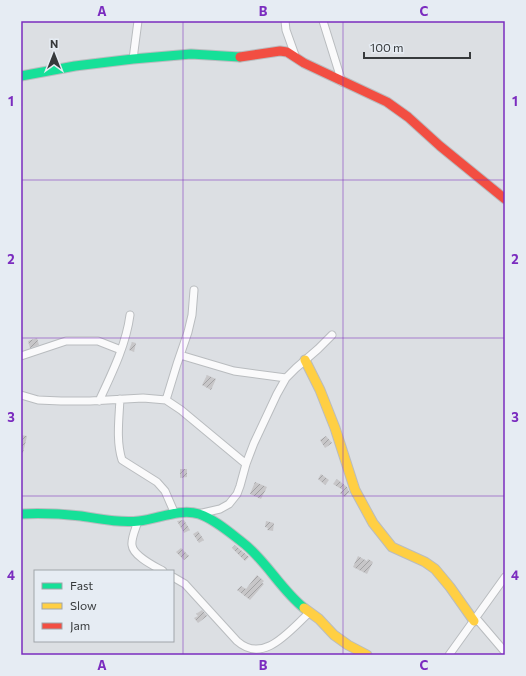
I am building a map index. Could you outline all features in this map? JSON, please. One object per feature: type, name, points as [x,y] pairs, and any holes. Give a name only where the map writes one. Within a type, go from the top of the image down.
[{"type":"street","points":[[133,59],[138,21]]},
{"type":"street","points":[[285,21],[286,30],[296,58]]},
{"type":"street","points":[[322,21],[342,82]]},
{"type":"street","points":[[21,76],[75,66],[133,59],[191,54],[237,57],[280,51],[287,52],[304,63],[398,108],[444,150],[489,184],[505,199]]},
{"type":"street","points":[[166,400],[188,332],[192,315],[194,290]]},
{"type":"street","points":[[100,401],[121,350],[130,315]]},
{"type":"street","points":[[21,514],[38,513],[80,516],[100,520],[138,521],[175,514],[198,514],[220,509],[229,504],[237,494],[246,464],[277,394],[286,378],[332,335]]},
{"type":"street","points":[[21,356],[66,341],[98,341],[121,350]]},
{"type":"street","points":[[180,355],[234,371],[286,378]]},
{"type":"street","points":[[305,360],[320,390],[335,428],[355,490],[373,523],[392,547],[425,562],[435,569],[475,620],[505,652]]},
{"type":"street","points":[[21,396],[38,400],[76,402],[154,398],[166,400],[181,410],[246,464]]},
{"type":"street","points":[[120,399],[119,437],[122,460],[157,482],[165,491],[175,514]]},
{"type":"street","points":[[198,514],[211,520],[244,543],[293,598],[319,619],[334,635],[348,645],[367,655]]},
{"type":"street","points":[[138,521],[131,544],[133,550],[150,564],[160,570]]},
{"type":"street","points":[[449,655],[505,577]]},
{"type":"street","points":[[174,578],[185,584],[236,641],[250,649],[260,649],[276,643],[310,612]]},
{"type":"building","points":[[37,338],[39,345],[30,348],[28,341]]},
{"type":"building","points":[[132,342],[136,343],[134,352],[129,350]]},
{"type":"building","points":[[207,375],[216,379],[211,390],[202,385]]},
{"type":"building","points":[[21,435],[27,436],[23,453],[21,452]]},
{"type":"building","points":[[326,436],[332,443],[325,448],[320,440]]},
{"type":"building","points":[[180,469],[187,469],[187,477],[180,478]]},
{"type":"building","points":[[321,474],[329,480],[325,485],[318,479]]},
{"type":"building","points":[[337,479],[347,487],[350,494],[348,493],[345,497],[340,493],[343,490],[333,484]]},
{"type":"building","points":[[255,482],[267,487],[261,499],[250,494]]},
{"type":"building","points":[[184,520],[190,530],[184,533],[177,521]]},
{"type":"building","points":[[266,521],[274,523],[273,531],[267,530],[268,528],[265,527]]},
{"type":"building","points":[[198,531],[204,540],[199,543],[193,534]]},
{"type":"building","points":[[235,545],[249,557],[245,561],[232,548]]},
{"type":"building","points":[[181,548],[189,556],[184,560],[176,552]]},
{"type":"building","points":[[358,556],[367,561],[368,559],[373,562],[367,574],[353,567]]},
{"type":"building","points":[[257,575],[264,581],[262,583],[264,584],[250,600],[237,590],[241,586],[246,589]]},
{"type":"building","points":[[202,610],[207,616],[198,623],[194,618],[198,616],[196,614]]},
{"type":"traffic: fast","points":[[21,76],[75,66],[133,59],[191,54],[240,57]]},
{"type":"traffic: fast","points":[[21,514],[81,516],[125,521],[146,520],[184,512],[199,514],[221,526],[250,549],[304,608]]},
{"type":"traffic: slow","points":[[305,360],[320,390],[335,428],[355,490],[373,523],[392,547],[425,562],[435,569],[450,587],[474,621]]},
{"type":"traffic: slow","points":[[304,608],[319,619],[334,635],[348,645],[367,655]]},
{"type":"traffic: jam","points":[[240,57],[280,51],[287,52],[304,63],[387,102],[408,117],[440,146],[505,199]]}]
